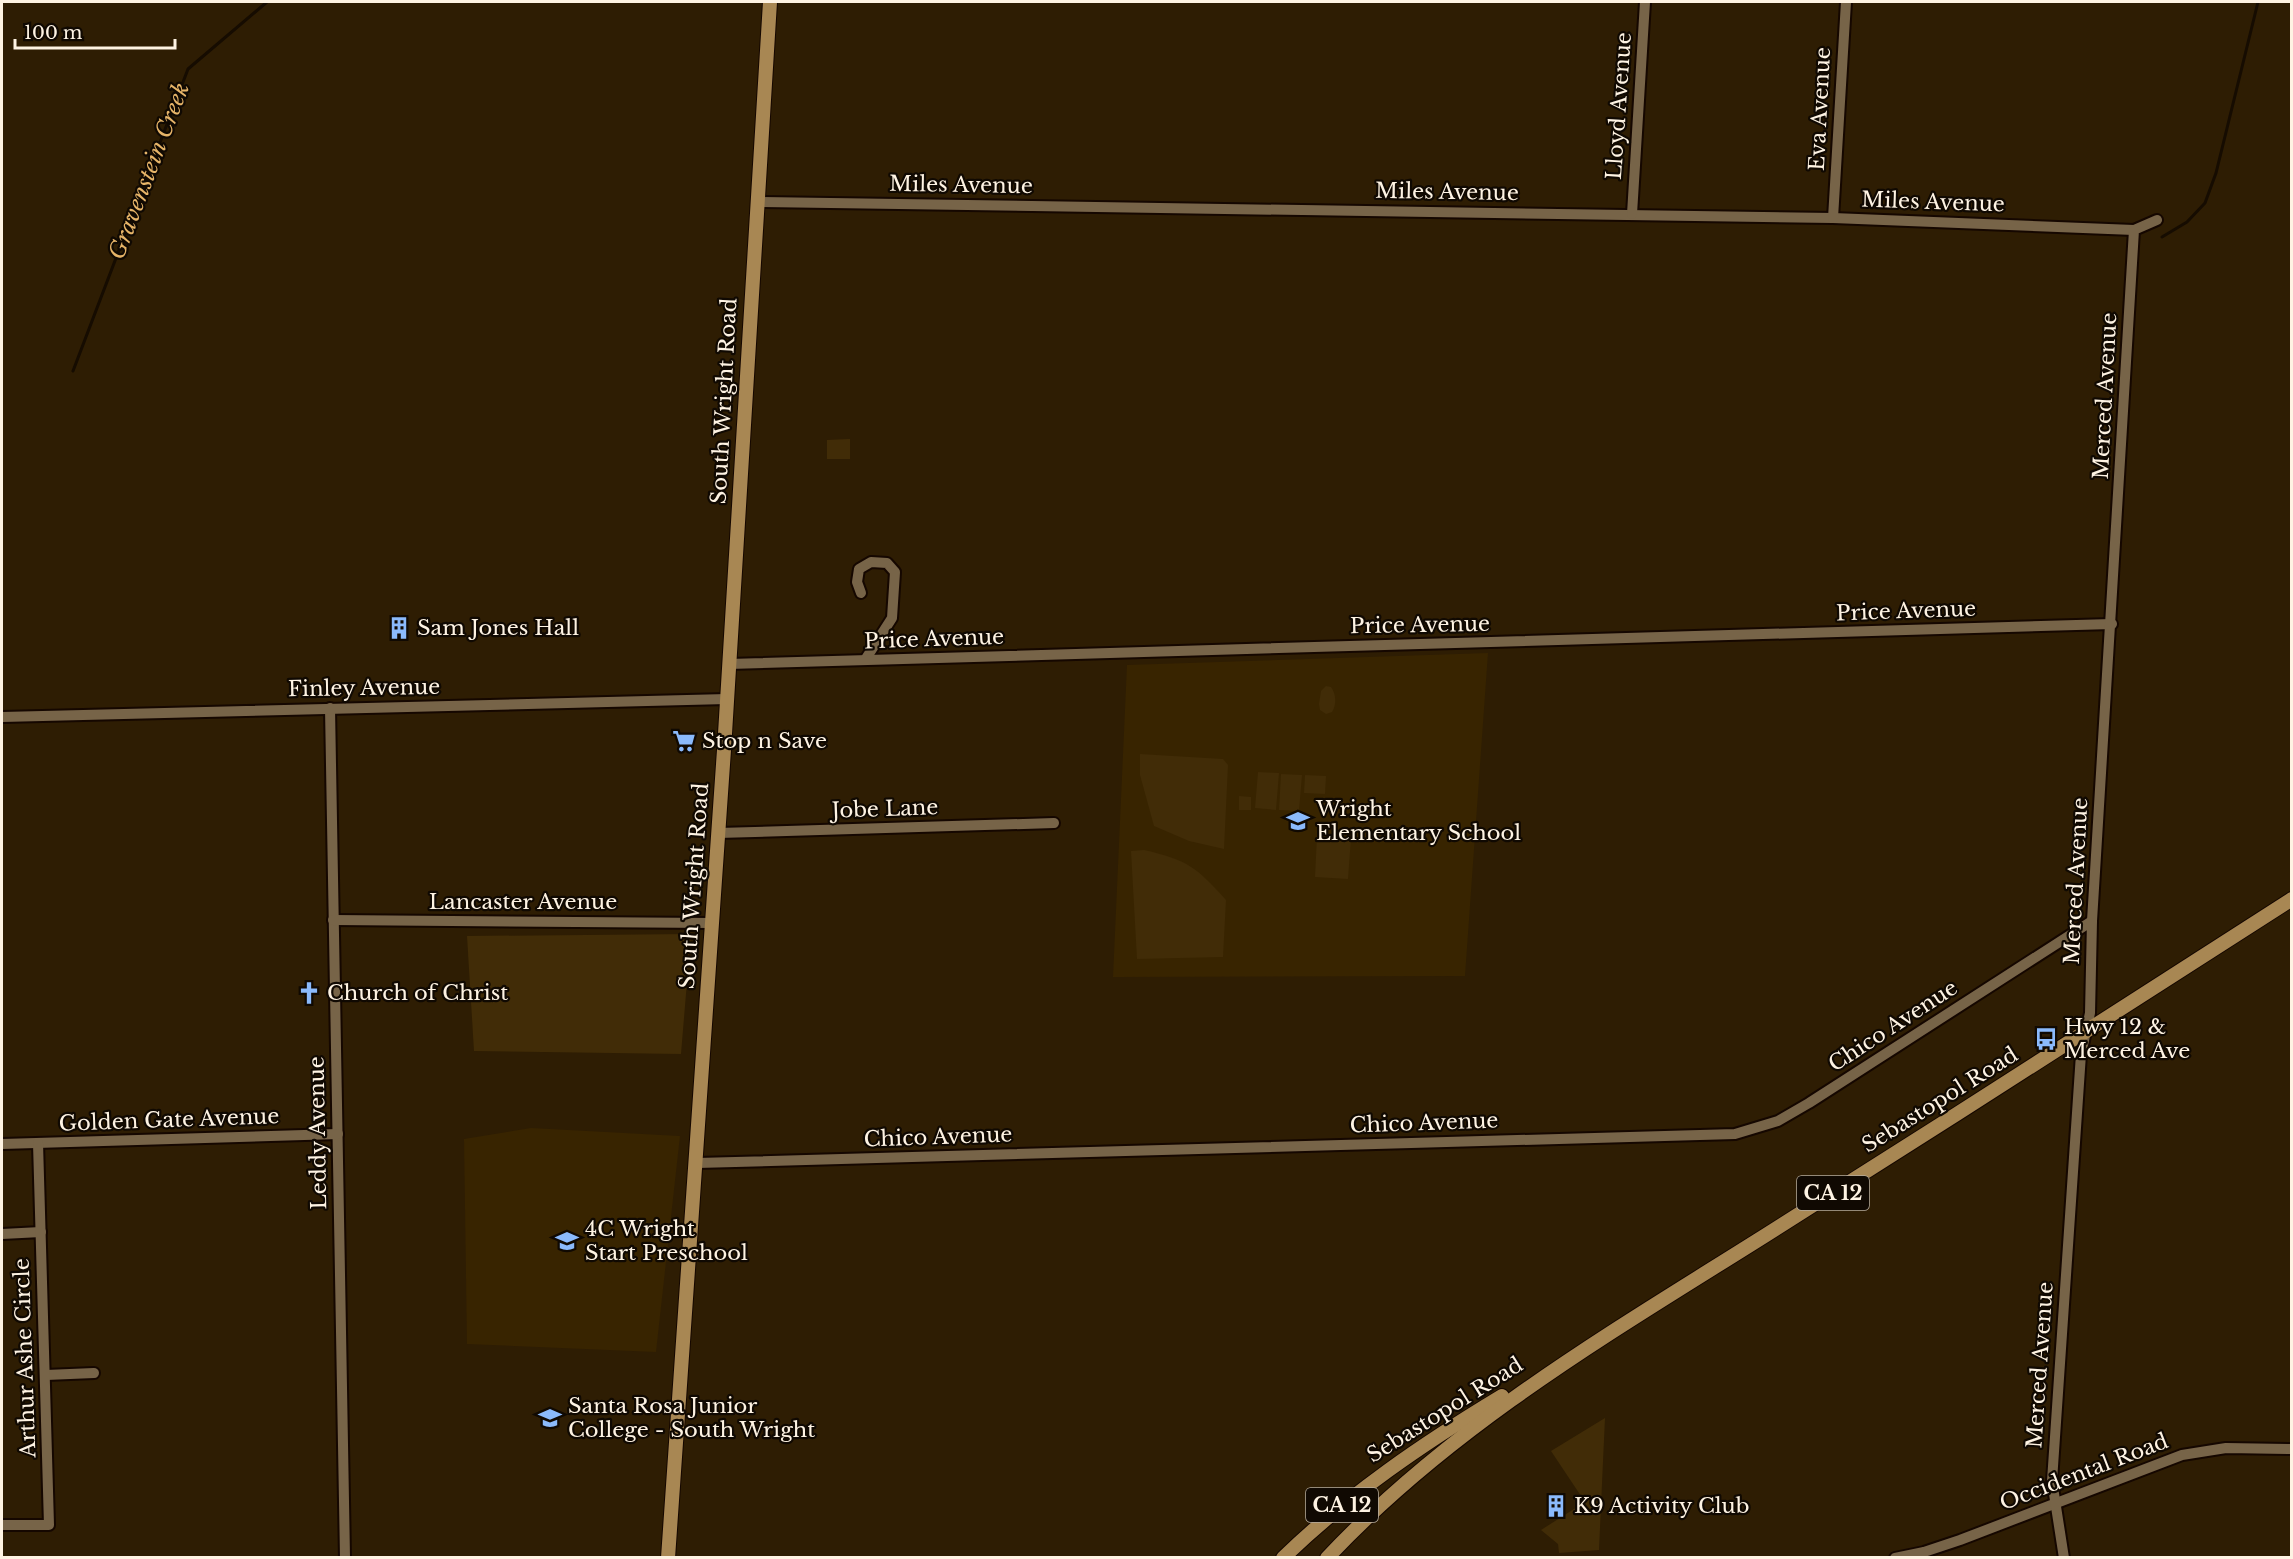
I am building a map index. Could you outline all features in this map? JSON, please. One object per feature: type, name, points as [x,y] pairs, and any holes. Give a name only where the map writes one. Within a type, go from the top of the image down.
[{"type":"main road","name":"South Wright Road","points":[[668,1557],[697,1163],[770,2]]},
{"type":"main road","name":"Sebastopol Road","points":[[1283,1557],[1344,1503],[1396,1464],[1488,1405],[1580,1352],[2085,1033],[2292,899]]},
{"type":"main road","name":"Sebastopol Road","points":[[1327,1557],[1368,1515],[1427,1463],[1490,1415],[1580,1352]]},
{"type":"street","name":"Lloyd Avenue","points":[[1632,214],[1645,2]]},
{"type":"street","name":"Eva Avenue","points":[[1833,218],[1846,2]]},
{"type":"street","name":"Miles Avenue","points":[[758,202],[1833,218],[2134,230]]},
{"type":"street","points":[[2134,230],[2157,220]]},
{"type":"street","name":"Merced Avenue","points":[[2064,1557],[2052,1481],[2081,1054],[2090,1013],[2092,921],[2112,624],[2134,230]]},
{"type":"street","points":[[861,593],[857,582],[859,569],[871,562],[887,563],[895,572],[892,618],[865,660]]},
{"type":"street","name":"Price Avenue","points":[[729,664],[2112,624]]},
{"type":"street","name":"Finley Avenue","points":[[2,717],[727,699]]},
{"type":"street","name":"Leddy Avenue","points":[[330,708],[345,1557]]},
{"type":"street","name":"Jobe Lane","points":[[718,834],[1054,823]]},
{"type":"street","name":"Lancaster Avenue","points":[[333,920],[712,922]]},
{"type":"street","name":"Chico Avenue","points":[[697,1163],[1735,1134],[1778,1121],[1809,1103],[2092,921]]},
{"type":"street","name":"Golden Gate Avenue","points":[[2,1144],[338,1134]]},
{"type":"street","name":"Arthur Ashe Circle","points":[[2,1525],[49,1525],[38,1143]]},
{"type":"street","points":[[2,1234],[41,1232]]},
{"type":"street","points":[[46,1375],[94,1373]]},
{"type":"street","name":"Occidental Road","points":[[1895,1557],[1941,1546],[2167,1459],[2198,1452],[2243,1447],[2292,1449]]},
{"type":"shaded area","points":[[850,439],[850,459],[827,459],[827,440]]},
{"type":"shaded area","name":"Wright Elementary School","points":[[1488,653],[1465,976],[1113,977],[1127,665]]},
{"type":"shaded area","points":[[1326,686],[1331,687],[1334,693],[1335,706],[1332,712],[1326,714],[1320,710],[1319,704],[1321,691]]},
{"type":"shaded area","points":[[1140,754],[1223,759],[1228,765],[1224,849],[1189,841],[1154,826],[1140,775]]},
{"type":"shaded area","points":[[1258,772],[1279,773],[1276,810],[1255,808]]},
{"type":"shaded area","points":[[1281,774],[1302,775],[1299,811],[1279,810]]},
{"type":"shaded area","points":[[1305,775],[1326,776],[1325,794],[1304,793]]},
{"type":"shaded area","points":[[1239,796],[1251,797],[1251,810],[1239,810]]},
{"type":"shaded area","points":[[1317,836],[1351,838],[1348,879],[1315,877]]},
{"type":"shaded area","points":[[1144,850],[1171,857],[1190,866],[1226,900],[1223,957],[1137,959],[1131,851]]},
{"type":"shaded area","points":[[691,934],[681,1054],[474,1051],[467,936]]},
{"type":"shaded area","name":"4C Wright Start Preschool","points":[[531,1128],[680,1136],[656,1352],[467,1344],[464,1139]]},
{"type":"shaded area","points":[[1605,1418],[1599,1550],[1559,1553],[1558,1544],[1541,1530],[1585,1502],[1551,1451]]},
{"type":"waterway","name":"Gravenstein Creek","points":[[73,371],[188,69],[267,2]]},
{"type":"waterway","points":[[2162,237],[2187,222],[2205,203],[2216,173],[2258,2]]},
{"type":"place","name":"Sam Jones Hall","points":[[399,628]]},
{"type":"place","name":"Stop n Save","points":[[684,741]]},
{"type":"place","name":"Wright Elementary School","points":[[1298,821]]},
{"type":"place","name":"Church of Christ","points":[[309,993]]},
{"type":"place","name":"Hwy 12 & Merced Ave","points":[[2046,1039]]},
{"type":"place","name":"4C Wright Start Preschool","points":[[567,1241]]},
{"type":"place","name":"Santa Rosa Junior College - South Wright","points":[[550,1418]]},
{"type":"place","name":"K9 Activity Club","points":[[1556,1506]]}]
